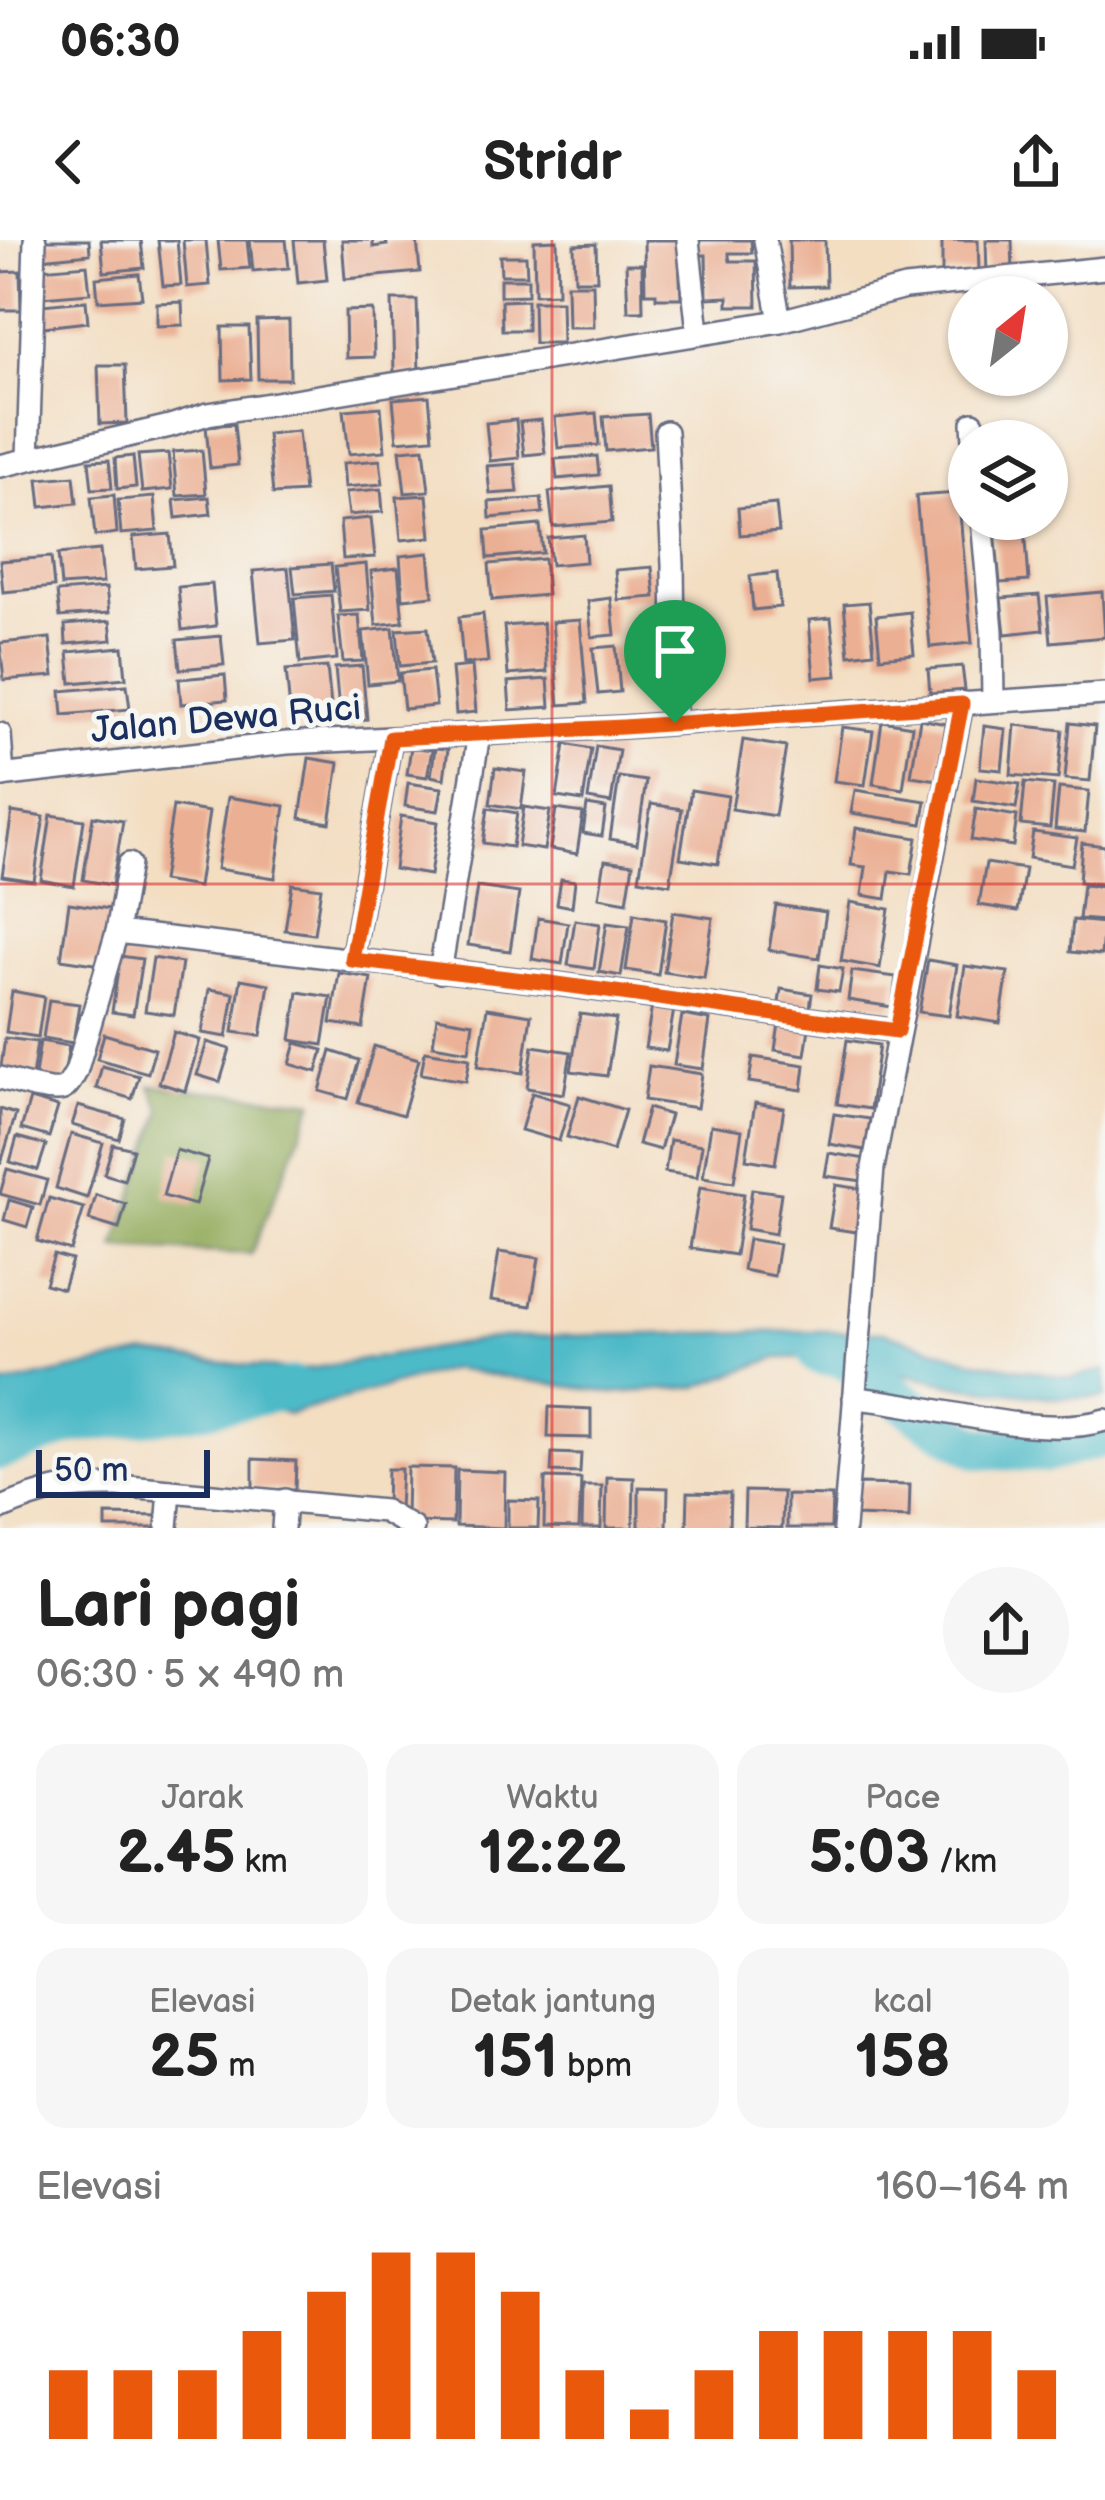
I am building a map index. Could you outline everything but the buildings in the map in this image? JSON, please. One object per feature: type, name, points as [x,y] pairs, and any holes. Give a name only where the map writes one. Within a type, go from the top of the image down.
[{"type":"street","points":[[28,458],[35,240]]},
{"type":"street","points":[[688,240],[698,332]]},
{"type":"street","points":[[766,240],[780,321]]},
{"type":"street","points":[[0,466],[208,414],[780,321],[905,288],[1105,268]]},
{"type":"street","points":[[666,432],[675,723]]},
{"type":"street","points":[[984,540],[993,701]]},
{"type":"street","name":"Jalan Dewa Ruci","points":[[2,776],[287,743],[1105,694]]},
{"type":"street","points":[[844,1528],[873,1168],[962,704]]},
{"type":"street","points":[[0,734],[2,776]]},
{"type":"street","points":[[440,972],[478,734]]},
{"type":"street","points":[[352,960],[391,738]]},
{"type":"street","points":[[0,1078],[53,1090],[69,1084],[117,932],[129,864]]},
{"type":"street","points":[[117,932],[550,983],[897,1031]]},
{"type":"street","points":[[854,1394],[1056,1427],[1105,1420]]},
{"type":"street","points":[[0,1509],[28,1496],[74,1485],[285,1500],[413,1528]]},
{"type":"street","points":[[167,1528],[170,1491]]},
{"type":"street","points":[[283,1528],[285,1500]]},
{"type":"green space","points":[[151,1086],[314,1101],[251,1254],[115,1248],[162,1111]]},
{"type":"water","points":[[883,1332],[975,1361],[1072,1378],[1105,1370],[1105,1397],[1058,1398],[966,1387],[822,1357],[776,1358],[697,1387],[613,1393],[451,1369],[289,1414],[206,1390],[0,1436],[0,1386],[146,1354],[297,1371],[501,1337]]},
{"type":"waterway","points":[[819,1354],[841,1356],[928,1419],[978,1448],[1046,1452],[1105,1436]]},
{"type":"waterway","points":[[0,1449],[70,1424],[293,1388]]},
{"type":"route","points":[[962,704],[897,1031],[352,960],[391,738],[675,723],[962,704]]}]
